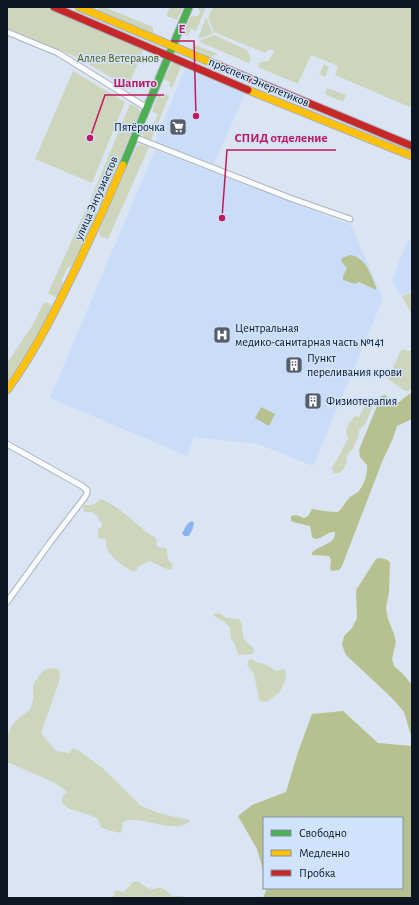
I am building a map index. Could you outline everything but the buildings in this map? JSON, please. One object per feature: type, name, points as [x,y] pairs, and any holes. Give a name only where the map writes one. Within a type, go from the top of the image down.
[{"type":"main road","name":"проспект Энергетиков","points":[[54,7],[299,111],[412,156]]},
{"type":"main road","name":"проспект Энергетиков","points":[[79,7],[412,146]]},
{"type":"main road","name":"улица Энтузиастов","points":[[7,390],[30,357],[59,303],[103,212],[189,7]]},
{"type":"main road","points":[[299,111],[302,100]]},
{"type":"main road","points":[[336,125],[340,116]]},
{"type":"main road","points":[[365,137],[369,128]]},
{"type":"street","points":[[7,32],[58,52],[147,108]]},
{"type":"street","points":[[134,137],[290,198],[350,219]]},
{"type":"street","points":[[7,444],[82,486],[87,490],[87,493],[48,544],[7,602]]},
{"type":"shaded area","points":[[185,69],[245,94],[214,164],[155,142]]},
{"type":"shaded area","name":"Центральная медико-санитарная часть №141","points":[[155,150],[351,225],[383,299],[313,466],[258,444],[194,437],[187,456],[50,398]]},
{"type":"shaded area","points":[[412,239],[412,291],[400,295],[392,280],[407,242]]},
{"type":"green space","name":"Аллея Ветеранов","points":[[7,7],[46,7],[144,48],[128,87],[76,57],[7,28]]},
{"type":"green space","points":[[99,7],[104,7],[153,27],[153,33],[98,10]]},
{"type":"green space","points":[[170,7],[183,7],[177,20],[166,16]]},
{"type":"green space","points":[[197,7],[206,7],[196,31],[191,29],[188,36],[183,34],[191,16],[198,16],[200,12]]},
{"type":"green space","points":[[213,7],[412,7],[412,108],[335,75],[338,66],[311,55],[298,84],[258,67],[260,62],[268,61],[275,51],[270,49],[265,53],[214,32],[208,17]]},
{"type":"green space","points":[[206,17],[213,34],[198,39],[199,36]]},
{"type":"green space","points":[[214,35],[247,50],[251,58],[249,63],[199,41]]},
{"type":"green space","points":[[195,45],[218,54],[211,57],[193,49]]},
{"type":"green space","points":[[173,61],[182,64],[172,88],[169,86],[170,82],[164,79]]},
{"type":"green space","points":[[324,64],[329,67],[325,77],[319,74]]},
{"type":"green space","points":[[73,71],[125,102],[92,183],[35,159]]},
{"type":"green space","points":[[327,88],[346,95],[343,102],[325,94]]},
{"type":"green space","points":[[165,94],[169,96],[151,140],[144,138],[142,133],[146,125],[152,127],[158,114],[152,112],[158,95],[163,98]]},
{"type":"green space","points":[[130,104],[137,107],[140,112],[100,207],[89,203]]},
{"type":"green space","points":[[141,144],[149,147],[108,239],[100,236],[99,231],[137,146]]},
{"type":"green space","points":[[86,209],[98,214],[73,266],[68,267],[62,279],[63,285],[57,298],[48,293]]},
{"type":"green space","points":[[350,255],[356,256],[367,267],[376,290],[359,282],[355,284],[343,280],[343,276],[347,268],[341,261],[342,258]]},
{"type":"green space","points":[[412,292],[412,315],[402,296]]},
{"type":"green space","points":[[46,302],[53,306],[35,340],[7,382],[7,363],[32,326],[43,304]]},
{"type":"green space","points":[[403,349],[409,351],[412,349],[412,386],[409,391],[405,391],[388,379],[401,350]]},
{"type":"green space","points":[[412,393],[412,419],[397,426],[342,566],[339,570],[332,571],[330,569],[331,560],[329,556],[312,555],[312,553],[333,540],[335,532],[315,539],[312,537],[310,526],[291,521],[291,516],[296,515],[304,518],[308,516],[312,509],[338,512],[350,497],[358,492],[364,483],[367,468],[367,465],[360,457],[359,450],[381,396],[386,395],[389,404],[392,405],[398,403]]},
{"type":"green space","points":[[371,398],[373,401],[373,406],[365,424],[359,430],[358,438],[352,450],[347,455],[346,464],[343,470],[339,473],[334,473],[332,469],[348,439],[346,432],[347,426],[355,416],[359,417],[368,399]]},
{"type":"green space","points":[[261,407],[275,414],[269,426],[255,418]]},
{"type":"green space","points":[[101,499],[117,508],[146,532],[156,538],[157,547],[166,548],[168,559],[173,566],[171,570],[150,561],[142,564],[134,572],[123,566],[115,559],[107,549],[106,539],[101,539],[98,537],[98,529],[101,528],[102,524],[98,517],[92,512],[84,512],[83,505],[93,505]]},
{"type":"green space","points":[[380,558],[388,560],[390,563],[389,592],[386,608],[396,642],[392,659],[394,666],[412,685],[412,739],[404,712],[393,699],[346,655],[342,645],[344,636],[352,628],[357,618],[356,590],[376,559]]},
{"type":"green space","points":[[216,613],[221,614],[226,618],[239,619],[242,624],[243,638],[254,649],[253,654],[238,655],[235,644],[231,639],[230,628],[225,622],[214,616]]},
{"type":"green space","points":[[252,659],[256,662],[267,665],[276,671],[282,669],[285,670],[286,679],[279,693],[266,702],[260,701],[254,674],[247,665],[249,660]]},
{"type":"green space","points":[[46,669],[58,669],[60,672],[59,682],[41,733],[56,751],[69,753],[73,748],[81,752],[105,770],[141,806],[162,814],[190,820],[190,822],[174,826],[129,820],[123,822],[121,833],[107,830],[101,827],[98,819],[71,809],[63,804],[63,797],[67,792],[55,783],[7,762],[9,732],[16,721],[30,710],[33,700],[33,685],[40,674]]},
{"type":"green space","points":[[343,711],[378,743],[412,746],[412,898],[263,898],[267,889],[403,889],[403,817],[263,817],[263,870],[257,849],[238,816],[252,805],[286,792],[298,752],[312,714]]},
{"type":"green space","points":[[137,881],[151,889],[162,888],[172,896],[187,898],[112,898],[116,891],[124,892],[133,882]]},
{"type":"water","points":[[192,521],[194,523],[193,528],[189,536],[184,536],[182,533],[187,525]]},
{"type":"traffic: fast","points":[[123,165],[189,7]]},
{"type":"traffic: slow","points":[[79,7],[222,67]]},
{"type":"traffic: slow","points":[[248,90],[412,156]]},
{"type":"traffic: slow","points":[[7,390],[33,351],[55,310],[90,239],[123,165]]},
{"type":"traffic: jam","points":[[54,7],[248,90]]},
{"type":"traffic: jam","points":[[222,67],[412,146]]},
{"type":"place","name":"Е","points":[[196,116]]},
{"type":"place","name":"Пятёрочка","points":[[178,127]]},
{"type":"place","name":"Шапито","points":[[90,138]]},
{"type":"place","name":"СПИД отделение","points":[[222,218]]},
{"type":"place","name":"Центральная медико-санитарная часть №141","points":[[222,335]]},
{"type":"place","name":"Пункт переливания крови","points":[[294,365]]},
{"type":"place","name":"Физиотерапия","points":[[313,401]]}]
